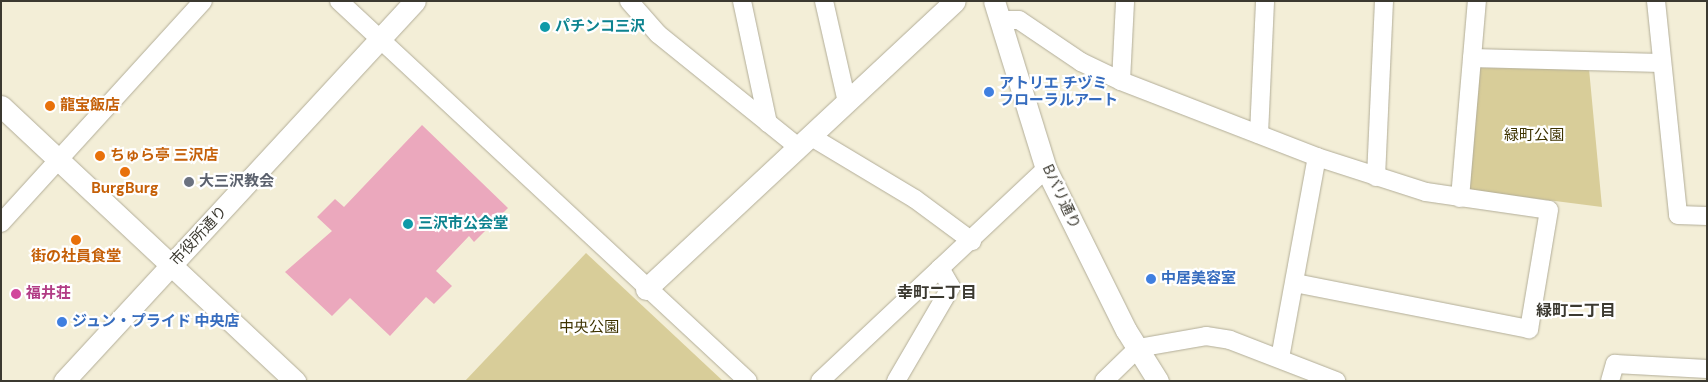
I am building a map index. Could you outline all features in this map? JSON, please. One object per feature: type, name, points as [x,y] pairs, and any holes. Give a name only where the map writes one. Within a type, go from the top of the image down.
[{"type":"street","points":[[1,223],[203,1]]},
{"type":"street","points":[[339,1],[646,289],[748,381]]},
{"type":"street","name":"市役所通り","points":[[64,381],[415,1]]},
{"type":"street","points":[[629,1],[658,34],[768,123],[915,199],[972,241]]},
{"type":"street","points":[[742,1],[768,123]]},
{"type":"street","points":[[824,1],[847,102]]},
{"type":"street","points":[[646,289],[955,1]]},
{"type":"street","points":[[1120,81],[1125,1]]},
{"type":"street","points":[[1259,134],[1265,1]]},
{"type":"street","points":[[1376,177],[1384,1]]},
{"type":"street","points":[[1460,198],[1477,1]]},
{"type":"street","points":[[1656,1],[1678,215],[1707,216]]},
{"type":"street","points":[[998,11],[1019,20],[1081,62],[1120,81],[1317,157],[1376,177],[1460,198],[1549,210],[1529,329],[1295,283]]},
{"type":"street","name":"Bバリ通り","points":[[998,11],[1046,169],[1138,348],[1158,381]]},
{"type":"street","points":[[1472,58],[1661,63]]},
{"type":"street","points":[[1,106],[295,381]]},
{"type":"street","points":[[1280,358],[1317,157]]},
{"type":"street","points":[[820,381],[940,268],[972,241],[1046,169]]},
{"type":"street","points":[[896,381],[950,286],[940,268]]},
{"type":"street","points":[[1104,381],[1138,348],[1206,336],[1280,358],[1336,381]]},
{"type":"street","points":[[1610,381],[1615,364],[1699,373]]},
{"type":"green space","name":"緑町公園","points":[[1477,68],[1589,69],[1602,207],[1469,190]]},
{"type":"green space","name":"中央公園","points":[[586,253],[723,381],[465,381]]},
{"type":"building","name":"三沢市公会堂","points":[[422,125],[508,208],[474,242],[469,236],[436,271],[452,286],[434,304],[426,297],[390,336],[350,298],[332,316],[285,272],[332,231],[317,217],[335,199],[344,207]]},
{"type":"place","name":"パチンコ三沢","points":[[545,27]]},
{"type":"place","name":"アトリエ チヅミ フローラルアート","points":[[989,92]]},
{"type":"place","name":"龍宝飯店","points":[[50,106]]},
{"type":"place","name":"ちゅら亭 三沢店","points":[[100,156]]},
{"type":"place","name":"BurgBurg","points":[[125,172]]},
{"type":"place","name":"大三沢教会","points":[[189,182]]},
{"type":"place","name":"三沢市公会堂","points":[[408,224]]},
{"type":"place","name":"街の社員食堂","points":[[76,240]]},
{"type":"place","name":"中居美容室","points":[[1151,279]]},
{"type":"place","name":"福井荘","points":[[16,294]]},
{"type":"place","name":"ジュン・プライド 中央店","points":[[62,322]]},
{"type":"district","name":"幸町二丁目","points":[[937,293]]},
{"type":"district","name":"緑町二丁目","points":[[1576,311]]}]
